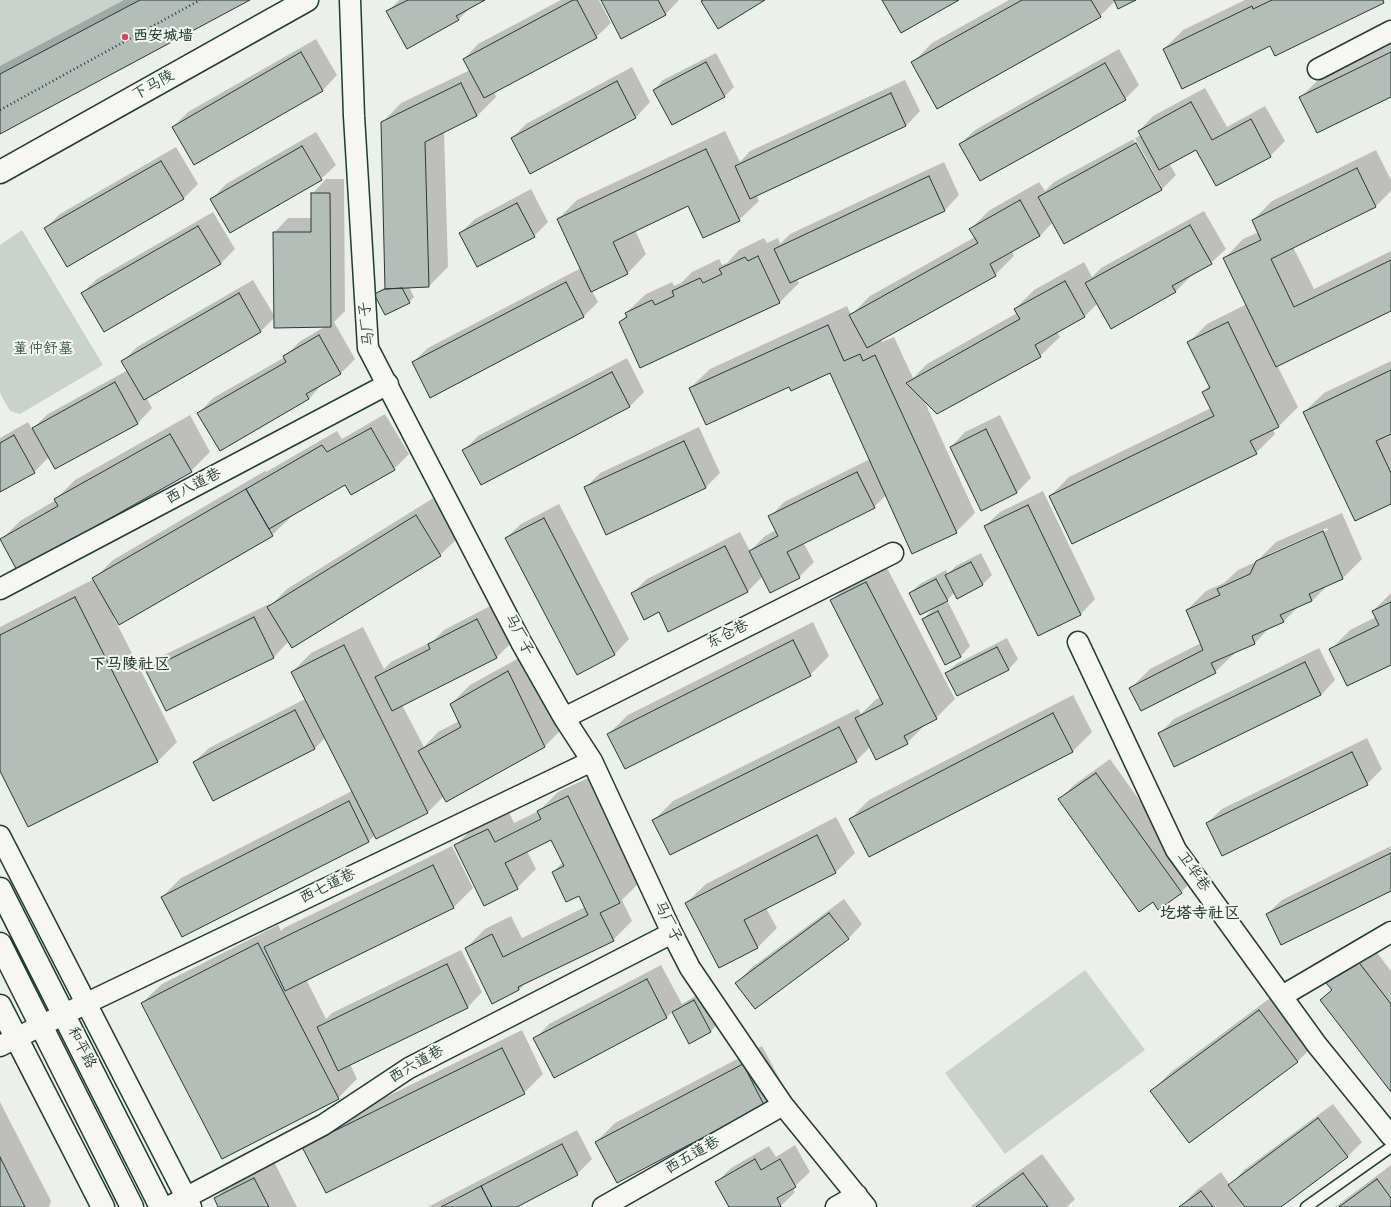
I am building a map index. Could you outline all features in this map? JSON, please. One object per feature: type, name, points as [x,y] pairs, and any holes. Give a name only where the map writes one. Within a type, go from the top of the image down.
[{"type":"main road","name":"下马陵","points":[[0,172],[307,0]]},
{"type":"main road","name":"和平路","points":[[0,889],[161,1207]]},
{"type":"main road","name":"和平路","points":[[0,944],[42,1025],[132,1207]]},
{"type":"main road","points":[[0,1006],[8,1042],[103,1207]]},
{"type":"street","name":"马厂子","points":[[350,0],[354,116],[368,348],[521,642],[564,718],[592,760],[672,933],[690,968],[784,1105],[862,1201]]},
{"type":"street","points":[[1318,69],[1391,31]]},
{"type":"street","name":"西八道巷","points":[[0,589],[388,384]]},
{"type":"street","name":"东仓巷","points":[[564,718],[893,553]]},
{"type":"street","name":"卫华巷","points":[[1078,642],[1176,850],[1317,1045],[1391,1136]]},
{"type":"street","name":"西七道巷","points":[[8,1042],[592,760]]},
{"type":"street","points":[[0,836],[188,1202]]},
{"type":"street","points":[[1282,996],[1391,932]]},
{"type":"street","name":"西六道巷","points":[[168,1207],[188,1202],[323,1124],[409,1068],[672,933]]},
{"type":"street","name":"西五道巷","points":[[603,1207],[784,1105]]},
{"type":"street","points":[[836,1207],[862,1201]]},
{"type":"lane","points":[[1306,1207],[1391,1147]]},
{"type":"path","points":[[0,110],[200,0]]},
{"type":"green space","points":[[0,0],[140,0],[0,74]]},
{"type":"green space","name":"董仲舒墓","points":[[22,230],[103,365],[20,414],[10,411],[0,393],[0,245]]},
{"type":"green space","points":[[1085,970],[1145,1050],[1005,1154],[945,1073]]},
{"type":"building","name":"西安城墙","points":[[140,0],[250,0],[0,134],[0,74]]},
{"type":"building","points":[[408,0],[485,0],[456,16],[459,20],[407,49],[386,11]]},
{"type":"building","points":[[573,0],[577,0],[597,38],[484,98],[463,59]]},
{"type":"building","points":[[601,0],[658,0],[666,15],[621,39]]},
{"type":"building","points":[[765,0],[718,29],[701,1]]},
{"type":"building","points":[[882,0],[959,0],[901,33]]},
{"type":"building","points":[[1022,0],[1091,0],[1101,17],[937,109],[911,62]]},
{"type":"building","points":[[1114,0],[1136,0],[1118,9]]},
{"type":"building","points":[[1272,0],[1383,0],[1384,3],[1275,56],[1270,46],[1182,89],[1163,49],[1252,6],[1253,9]]},
{"type":"building","points":[[301,52],[323,91],[194,165],[172,127]]},
{"type":"building","points":[[1391,52],[1391,97],[1317,133],[1299,97]]},
{"type":"building","points":[[706,62],[725,97],[672,125],[653,90]]},
{"type":"building","points":[[1105,63],[1126,100],[980,181],[959,144]]},
{"type":"building","points":[[617,81],[636,118],[530,174],[511,138]]},
{"type":"building","points":[[461,83],[477,116],[425,142],[429,287],[385,289],[381,122]]},
{"type":"building","points":[[891,93],[906,126],[750,199],[735,166]]},
{"type":"building","points":[[1191,102],[1212,140],[1251,119],[1271,157],[1216,186],[1196,150],[1159,170],[1138,131]]},
{"type":"building","points":[[1136,143],[1162,190],[1064,244],[1038,197]]},
{"type":"building","points":[[302,146],[322,180],[230,233],[210,199]]},
{"type":"building","points":[[706,149],[740,221],[703,238],[688,206],[613,242],[628,274],[591,292],[557,219]]},
{"type":"building","points":[[161,161],[184,199],[67,267],[44,228]]},
{"type":"building","points":[[1357,168],[1376,207],[1271,259],[1294,307],[1391,260],[1391,311],[1276,367],[1223,258],[1261,240],[1252,220]]},
{"type":"building","points":[[929,176],[945,211],[790,283],[774,249]]},
{"type":"building","points":[[311,193],[330,193],[331,327],[274,328],[273,232],[311,232]]},
{"type":"building","points":[[1020,200],[1040,236],[990,264],[996,276],[867,348],[849,315],[978,243],[969,229]]},
{"type":"building","points":[[517,203],[535,237],[477,267],[459,233]]},
{"type":"building","points":[[1190,225],[1212,264],[1172,286],[1176,292],[1111,329],[1085,283]]},
{"type":"building","points":[[198,226],[221,264],[104,332],[81,293]]},
{"type":"building","points":[[758,256],[780,303],[640,368],[619,322],[627,317],[625,313],[652,300],[655,305],[674,296],[672,291],[700,278],[703,283],[722,274],[719,269],[745,257],[748,261]]},
{"type":"building","points":[[1065,281],[1085,317],[1035,345],[1041,357],[937,414],[906,383],[1020,319],[1014,309]]},
{"type":"building","points":[[566,282],[584,317],[430,398],[412,362]]},
{"type":"building","points":[[402,288],[410,303],[385,315],[374,294],[385,289]]},
{"type":"building","points":[[239,293],[261,332],[144,400],[121,361]]},
{"type":"building","points":[[1228,322],[1279,427],[1250,441],[1257,454],[1072,544],[1049,496],[1214,416],[1202,392],[1210,388],[1187,342]]},
{"type":"building","points":[[828,325],[844,361],[860,354],[863,361],[875,355],[957,533],[912,554],[830,373],[791,391],[789,387],[706,425],[689,388]]},
{"type":"building","points":[[319,335],[341,374],[306,394],[309,399],[220,451],[197,413],[286,362],[283,356]]},
{"type":"building","points":[[1391,370],[1391,434],[1376,441],[1391,473],[1391,504],[1355,521],[1303,412]]},
{"type":"building","points":[[612,372],[630,407],[481,485],[462,450]]},
{"type":"building","points":[[115,382],[138,424],[55,469],[32,428]]},
{"type":"building","points":[[371,428],[395,470],[351,495],[345,485],[269,529],[246,489],[322,445],[327,452]]},
{"type":"building","points":[[986,429],[1017,493],[981,511],[950,447]]},
{"type":"building","points":[[170,434],[192,472],[77,537],[80,542],[20,576],[0,539],[58,506],[54,499]]},
{"type":"building","points":[[14,435],[35,473],[0,492],[0,443]]},
{"type":"building","points":[[684,441],[706,488],[606,535],[584,487]]},
{"type":"building","points":[[857,472],[875,508],[787,552],[800,578],[770,593],[749,551],[778,536],[768,516]]},
{"type":"building","points":[[246,489],[273,536],[119,625],[92,578]]},
{"type":"building","points":[[1028,505],[1081,615],[1038,636],[984,526]]},
{"type":"building","points":[[416,515],[441,556],[292,648],[267,607]]},
{"type":"building","points":[[544,518],[615,655],[577,675],[505,538]]},
{"type":"building","points":[[1323,531],[1343,579],[1309,594],[1312,601],[1280,615],[1284,622],[1252,636],[1255,644],[1211,663],[1216,673],[1141,711],[1129,688],[1203,650],[1186,610],[1220,595],[1217,589],[1250,574],[1256,561]]},
{"type":"building","points":[[725,546],[748,592],[668,632],[659,612],[644,620],[631,593]]},
{"type":"building","points":[[971,562],[983,585],[957,599],[945,575]]},
{"type":"building","points":[[936,579],[948,601],[920,615],[909,593]]},
{"type":"building","points":[[866,582],[937,719],[904,736],[908,744],[876,760],[855,718],[883,704],[830,600]]},
{"type":"building","points":[[75,597],[158,762],[28,827],[0,771],[0,635]]},
{"type":"building","points":[[1391,602],[1391,665],[1347,686],[1329,649],[1379,625],[1372,611]]},
{"type":"building","points":[[938,611],[961,657],[945,665],[922,619]]},
{"type":"building","points":[[254,617],[274,658],[166,711],[146,671]]},
{"type":"building","points":[[477,619],[497,658],[392,711],[375,677],[430,649],[428,644]]},
{"type":"building","points":[[793,640],[811,676],[625,769],[607,734]]},
{"type":"building","points":[[344,645],[428,813],[376,839],[291,672]]},
{"type":"building","points":[[997,647],[1009,670],[957,696],[945,673]]},
{"type":"building","points":[[1305,662],[1321,695],[1174,767],[1158,733]]},
{"type":"building","points":[[508,671],[545,747],[446,802],[418,751],[461,727],[450,704]]},
{"type":"building","points":[[295,710],[315,749],[213,801],[193,762]]},
{"type":"building","points":[[1053,713],[1073,752],[869,857],[849,819]]},
{"type":"building","points":[[839,727],[857,762],[670,855],[652,820]]},
{"type":"building","points":[[1352,752],[1368,785],[1222,856],[1206,823]]},
{"type":"building","points":[[1096,773],[1182,893],[1158,910],[1153,902],[1139,912],[1058,799]]},
{"type":"building","points":[[568,796],[620,903],[600,913],[614,941],[518,987],[519,990],[492,1004],[465,948],[492,934],[503,957],[588,915],[579,896],[566,902],[552,872],[564,866],[551,840],[505,863],[518,889],[484,906],[454,845],[488,829],[495,842],[541,819],[537,811]]},
{"type":"building","points":[[349,801],[369,842],[182,937],[161,897]]},
{"type":"building","points":[[817,835],[836,873],[744,920],[758,948],[719,968],[685,903]]},
{"type":"building","points":[[1391,853],[1391,891],[1281,945],[1266,914]]},
{"type":"building","points":[[433,865],[454,908],[285,991],[264,947]]},
{"type":"building","points":[[829,913],[849,939],[755,1009],[735,983]]},
{"type":"building","points":[[258,943],[339,1099],[222,1159],[141,1003]]},
{"type":"building","points":[[1357,960],[1391,1004],[1391,1092],[1320,1000],[1332,990],[1326,983]]},
{"type":"building","points":[[447,964],[468,1008],[338,1071],[317,1027]]},
{"type":"building","points":[[647,979],[667,1018],[554,1078],[533,1038]]},
{"type":"building","points":[[694,1000],[711,1032],[689,1044],[672,1012]]},
{"type":"building","points":[[1259,1010],[1298,1062],[1189,1143],[1150,1091]]},
{"type":"building","points":[[502,1048],[525,1094],[326,1193],[302,1147]]},
{"type":"building","points":[[743,1064],[764,1105],[617,1183],[595,1142]]},
{"type":"building","points":[[1318,1118],[1348,1157],[1281,1207],[1245,1207],[1228,1185]]},
{"type":"building","points":[[562,1144],[578,1175],[517,1207],[492,1207],[481,1186]]},
{"type":"building","points":[[0,1157],[25,1207],[0,1207]]},
{"type":"building","points":[[755,1159],[761,1170],[780,1159],[796,1187],[777,1198],[781,1207],[729,1207],[715,1182]]},
{"type":"building","points":[[1023,1173],[1048,1207],[976,1207]]},
{"type":"building","points":[[254,1178],[269,1207],[218,1207],[214,1198]]},
{"type":"building","points":[[1377,1179],[1391,1198],[1391,1207],[1339,1207]]},
{"type":"building","points":[[481,1186],[492,1207],[441,1207]]},
{"type":"building","points":[[1201,1191],[1213,1207],[1179,1207]]},
{"type":"place","name":"西安城墙","points":[[125,37]]},
{"type":"district","name":"下马陵社区","points":[[130,666]]},
{"type":"district","name":"圪塔寺社区","points":[[1200,915]]}]
